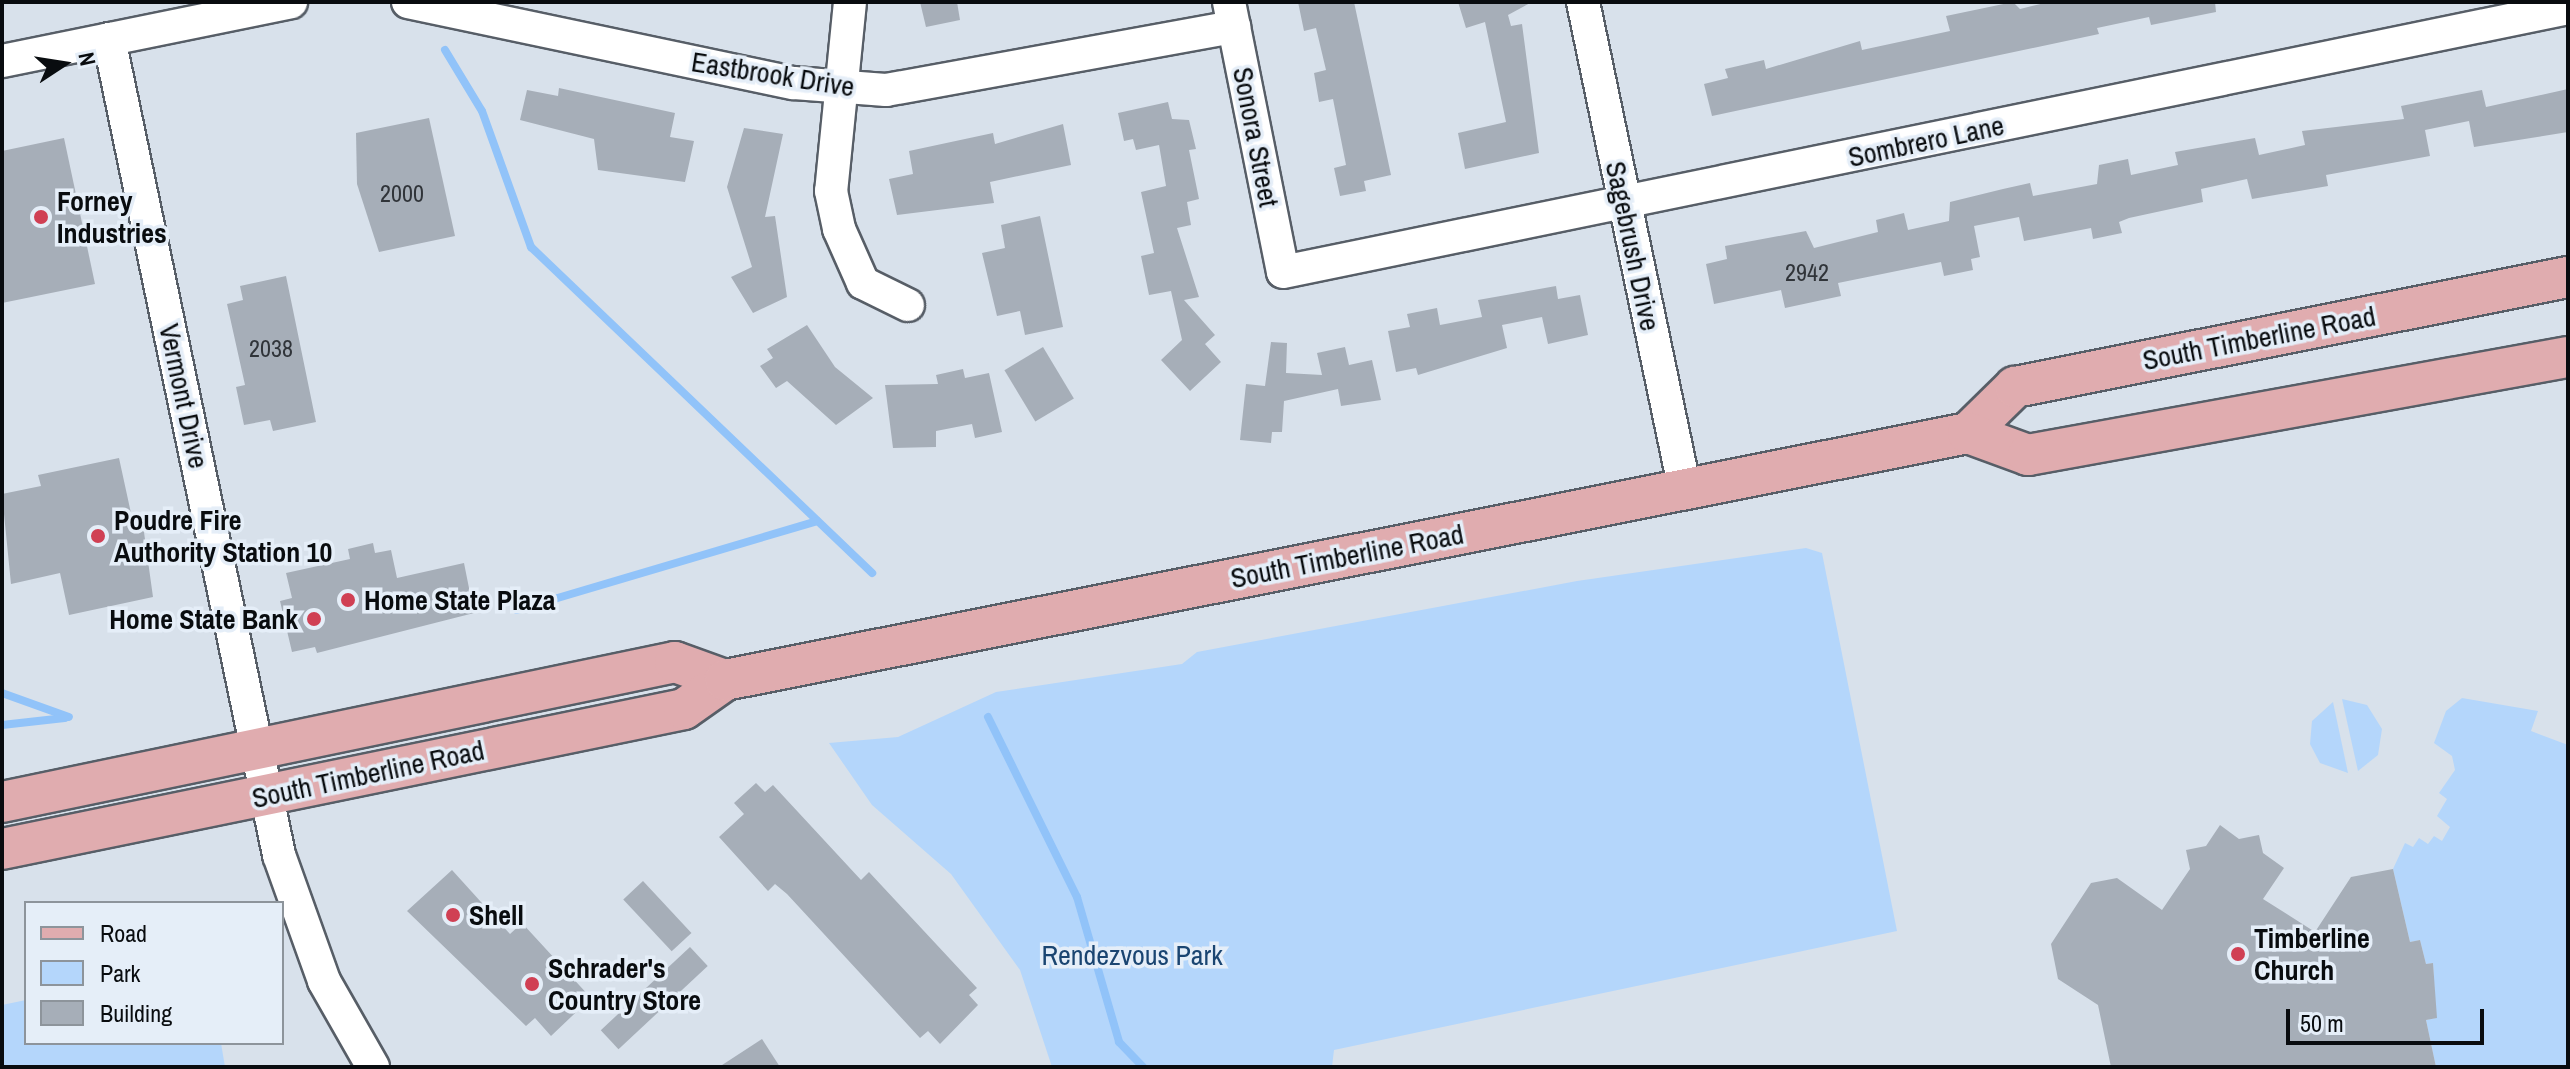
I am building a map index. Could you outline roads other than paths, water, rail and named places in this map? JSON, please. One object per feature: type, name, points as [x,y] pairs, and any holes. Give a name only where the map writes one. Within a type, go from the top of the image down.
[{"type":"main road","name":"South Timberline Road","points":[[2,849],[684,709],[725,680],[1968,433],[2015,387],[2568,277]]},
{"type":"main road","points":[[1968,433],[2028,455],[2568,357]]},
{"type":"main road","name":"South Timberline Road","points":[[2,802],[675,662],[725,680]]},
{"type":"street","points":[[2,61],[291,2]]},
{"type":"street","name":"Eastbrook Drive","points":[[408,2],[542,16],[838,88],[928,85],[1232,15]]},
{"type":"street","points":[[850,2],[830,159],[839,229],[863,283],[908,305]]},
{"type":"street","name":"Sagebrush Drive","points":[[1583,2],[1685,489]]},
{"type":"street","name":"Sombrero Lane","points":[[1283,272],[2568,8]]},
{"type":"street","name":"Sonora Street","points":[[1232,15],[1283,272]]},
{"type":"street","name":"Vermont Drive","points":[[109,39],[266,795],[296,913],[373,1067]]},
{"type":"waterway","points":[[445,50],[482,111],[531,247],[872,573]]},
{"type":"waterway","points":[[517,610],[817,521]]},
{"type":"waterway","points":[[2,693],[69,717]]},
{"type":"waterway","points":[[988,717],[1077,897],[1119,1042],[1143,1067]]},
{"type":"waterway","points":[[2,725],[65,718]]},
{"type":"place","name":"Forney Industries","points":[[41,217]]},
{"type":"place","name":"Poudre Fire Authority Station 10","points":[[98,536]]},
{"type":"place","name":"Home State Plaza","points":[[348,600]]},
{"type":"place","name":"Home State Bank","points":[[314,619]]},
{"type":"place","name":"Shell","points":[[453,915]]},
{"type":"place","name":"Timberline Church","points":[[2238,954]]},
{"type":"place","name":"Schrader's Country Store","points":[[532,984]]},
{"type":"park label","name":"Rendezvous Park","points":[[1132,955]]}]
